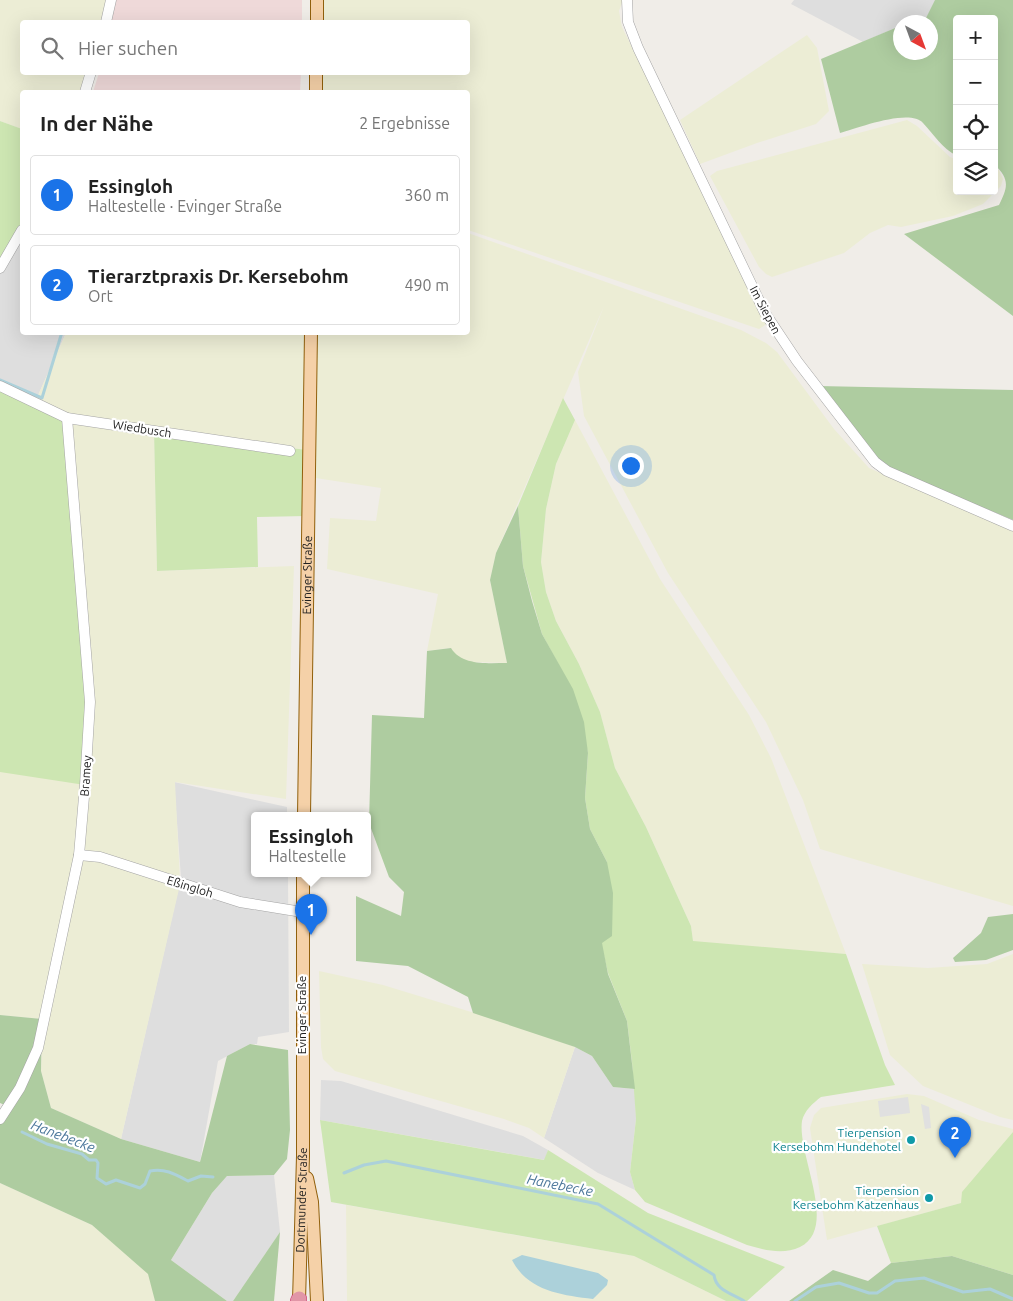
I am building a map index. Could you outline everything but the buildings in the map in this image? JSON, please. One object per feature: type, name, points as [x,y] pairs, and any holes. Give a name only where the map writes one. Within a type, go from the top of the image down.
[{"type":"main road","points":[[317,0],[317,20]]},
{"type":"main road","points":[[316,75],[316,90]]},
{"type":"main road","name":"Evinger Straße","points":[[304,812],[311,335]]},
{"type":"main road","name":"Evinger Straße","points":[[303,877],[303,1156]]},
{"type":"main road","name":"Dortmunder Straße","points":[[299,1300],[303,1156]]},
{"type":"main road","name":"Dortmunder Straße","points":[[303,1156],[312,1202],[317,1301]]},
{"type":"street","points":[[107,20],[112,0]]},
{"type":"street","name":"Im Siepen","points":[[627,0],[628,22],[638,48],[684,148],[765,313],[797,361],[875,462],[887,471],[1013,526]]},
{"type":"street","points":[[86,90],[90,75]]},
{"type":"street","points":[[0,268],[20,233]]},
{"type":"street","name":"Wiedbusch","points":[[0,386],[67,418],[290,450]]},
{"type":"street","name":"Bramey","points":[[0,1119],[4,1105],[20,1088],[38,1048],[79,855],[90,702],[67,418]]},
{"type":"street","name":"Eßingloh","points":[[79,855],[100,857],[240,902],[302,912]]},
{"type":"shaded area","points":[[116,0],[302,0],[302,20],[111,20]]},
{"type":"shaded area","points":[[794,0],[935,0],[928,15],[893,15],[893,29],[863,42],[791,4]]},
{"type":"shaded area","points":[[98,75],[301,75],[300,90],[94,90]]},
{"type":"shaded area","points":[[20,238],[20,335],[65,335],[35,402],[0,386],[0,268]]},
{"type":"shaded area","points":[[174,782],[287,807],[287,812],[251,812],[251,877],[288,877],[289,1032],[258,1037],[257,1044],[250,1044],[218,1061],[200,1162],[121,1139],[181,878]]},
{"type":"shaded area","points":[[575,1047],[592,1056],[613,1087],[635,1089],[636,1119],[630,1172],[635,1190],[598,1173],[544,1138]]},
{"type":"shaded area","points":[[321,1080],[341,1081],[523,1136],[548,1150],[545,1160],[320,1120]]},
{"type":"shaded area","points":[[908,1097],[910,1113],[880,1117],[878,1101]]},
{"type":"shaded area","points":[[921,1104],[929,1107],[931,1128],[925,1129]]},
{"type":"shaded area","points":[[274,1175],[280,1232],[233,1301],[227,1301],[171,1260],[212,1193],[227,1176]]},
{"type":"green space","points":[[0,0],[106,0],[103,20],[20,20],[20,75],[87,75],[83,90],[20,90],[20,128],[0,121]]},
{"type":"green space","points":[[318,0],[623,0],[619,11],[622,27],[768,323],[759,329],[470,231],[470,90],[317,90],[317,75],[470,75],[470,20],[318,20]]},
{"type":"green space","points":[[935,0],[1013,0],[1013,316],[904,234],[999,205],[1002,199],[1006,183],[1003,174],[998,168],[998,15],[953,15],[953,154],[923,123],[916,119],[896,118],[883,120],[840,133],[821,59],[893,29],[893,60],[938,60],[938,15],[928,15]]},
{"type":"green space","points":[[807,35],[817,48],[829,111],[816,124],[700,164],[680,120]]},
{"type":"green space","points":[[907,120],[917,126],[953,158],[953,195],[992,195],[983,204],[953,216],[901,227],[888,225],[870,233],[844,253],[772,277],[759,267],[710,176],[717,171]]},
{"type":"green space","points":[[0,121],[20,128],[20,230],[0,268]]},
{"type":"green space","points":[[998,169],[1003,179],[998,189]]},
{"type":"green space","points":[[470,234],[741,330],[766,343],[777,352],[834,429],[869,468],[1013,530],[1013,906],[820,849],[803,800],[766,722],[668,573],[584,416],[578,372],[604,306],[496,553],[490,580],[507,663],[468,662],[455,655],[450,648],[427,651],[438,594],[327,569],[330,518],[376,521],[381,488],[309,477],[312,335],[470,335]]},
{"type":"green space","points":[[65,335],[307,335],[307,450],[154,431],[157,571],[294,566],[286,799],[175,782],[180,880],[106,860],[179,889],[121,1139],[51,1108],[41,1071],[43,1019],[0,1015],[0,772],[35,402]]},
{"type":"green space","points":[[0,386],[67,418],[90,702],[85,785],[0,772]]},
{"type":"green space","points":[[818,386],[1013,390],[1013,520],[891,469],[873,457]]},
{"type":"green space","points":[[563,398],[575,420],[556,464],[546,509],[541,562],[546,592],[556,621],[579,664],[600,712],[615,768],[646,827],[691,926],[693,941],[846,954],[885,1065],[895,1085],[821,1097],[805,1114],[802,1121],[802,1135],[814,1190],[816,1224],[811,1238],[800,1247],[787,1251],[760,1249],[747,1245],[645,1202],[635,1190],[630,1172],[636,1119],[632,1062],[627,1021],[608,973],[601,943],[607,862],[590,829],[585,798],[588,753],[572,689],[542,634],[523,566],[518,506]]},
{"type":"green space","points":[[575,420],[660,579],[749,715],[771,758],[846,954],[693,942],[691,926],[646,827],[615,768],[600,712],[579,664],[556,621],[546,592],[541,562],[546,509],[556,464]]},
{"type":"green space","points":[[154,431],[307,450],[307,516],[257,517],[258,567],[157,571]]},
{"type":"green space","points":[[518,506],[523,566],[542,634],[573,689],[584,722],[588,753],[585,798],[590,829],[607,862],[613,893],[612,936],[602,943],[608,974],[627,1021],[635,1089],[613,1087],[592,1056],[575,1047],[473,1013],[468,997],[408,966],[356,961],[356,896],[401,916],[404,892],[389,877],[371,828],[371,812],[369,812],[372,715],[424,718],[427,651],[451,648],[456,654],[469,661],[507,663],[490,580],[496,553]]},
{"type":"green space","points":[[1013,914],[1013,950],[986,960],[955,962],[953,958],[981,933],[988,917]]},
{"type":"green space","points":[[1013,954],[1013,1120],[1000,1117],[923,1086],[890,1055],[862,964],[928,968],[987,964]]},
{"type":"green space","points":[[319,971],[383,985],[517,1026],[575,1047],[544,1138],[529,1128],[504,1119],[335,1071],[323,1059],[321,1047]]},
{"type":"green space","points":[[0,1015],[42,1019],[41,1071],[51,1108],[121,1139],[200,1162],[227,1056],[250,1044],[288,1050],[290,1130],[287,1159],[274,1175],[227,1176],[212,1193],[171,1260],[227,1301],[155,1301],[148,1274],[92,1225],[0,1183],[0,1119],[7,1106],[0,1103]]},
{"type":"green space","points":[[907,1094],[924,1096],[979,1120],[1013,1129],[1013,1132],[961,1203],[827,1240],[810,1128],[814,1115],[821,1108]]},
{"type":"green space","points":[[320,1120],[544,1160],[548,1150],[648,1213],[785,1267],[747,1301],[726,1301],[634,1256],[331,1202]]},
{"type":"green space","points":[[1013,1132],[1013,1275],[952,1256],[891,1263],[877,1226],[961,1203],[962,1192]]},
{"type":"green space","points":[[0,1183],[92,1225],[149,1274],[155,1301],[0,1301]]},
{"type":"green space","points":[[346,1205],[634,1256],[726,1301],[347,1301]]},
{"type":"green space","points":[[280,1232],[274,1301],[233,1301]]},
{"type":"green space","points":[[952,1256],[1013,1275],[1013,1301],[789,1301],[833,1270],[868,1281],[891,1263]]},
{"type":"water","points":[[522,1255],[598,1273],[608,1280],[607,1285],[593,1299],[569,1296],[546,1290],[527,1279],[512,1260]]},
{"type":"waterway","points":[[0,380],[42,398],[61,335]]},
{"type":"waterway","name":"Hanebecke","points":[[22,1132],[47,1144],[82,1154],[89,1160],[96,1160],[98,1163],[97,1178],[106,1184],[116,1180],[140,1188],[145,1184],[150,1171],[155,1170],[170,1172],[188,1181],[201,1176],[213,1177]]},
{"type":"waterway","name":"Hanebecke","points":[[344,1173],[364,1165],[386,1161],[598,1204],[714,1275],[721,1288],[744,1301]]},
{"type":"waterway","name":"Hanebecke","points":[[795,1301],[816,1287],[839,1283],[869,1293],[877,1293],[895,1281],[924,1278],[963,1292],[990,1289],[1013,1299]]},
{"type":"place","name":"Essingloh","points":[[311,935]]},
{"type":"place","name":"Tierpension Kersebohm Hundehotel","points":[[911,1140]]},
{"type":"place","name":"Tierarztpraxis Dr. Kersebohm","points":[[955,1158]]},
{"type":"place","name":"Tierpension Kersebohm Katzenhaus","points":[[929,1198]]}]
